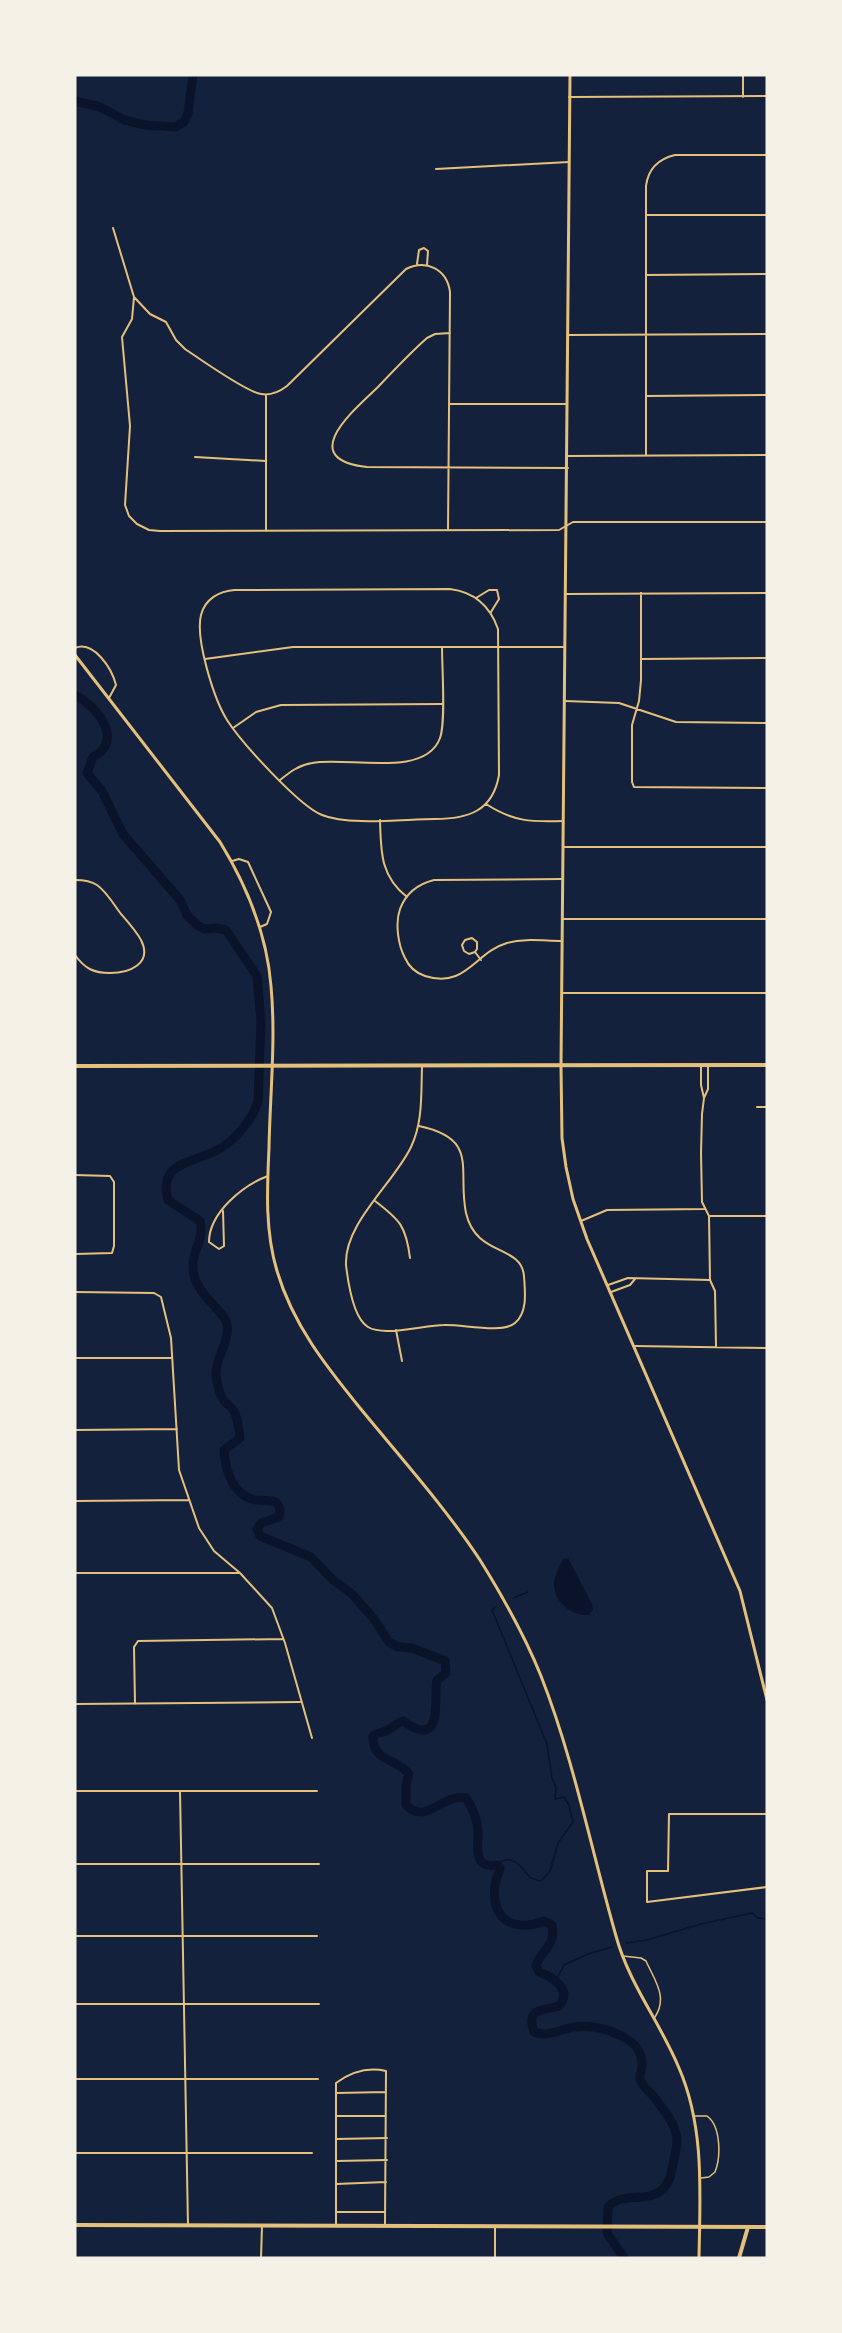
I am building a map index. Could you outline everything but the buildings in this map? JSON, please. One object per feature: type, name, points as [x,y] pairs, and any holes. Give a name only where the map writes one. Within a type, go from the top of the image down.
[{"type":"main road","points":[[75,1066],[767,1065]]},
{"type":"main road","points":[[75,2226],[767,2227]]},
{"type":"main road","points":[[740,2258],[748,2227]]},
{"type":"street","points":[[570,75],[561,1066],[564,1160],[570,1190],[580,1221],[740,1591],[767,1700]]},
{"type":"street","points":[[743,75],[743,97]]},
{"type":"street","points":[[569,97],[767,96]]},
{"type":"street","points":[[646,455],[646,186],[653,168],[662,160],[675,155],[767,155]]},
{"type":"street","points":[[436,169],[569,162]]},
{"type":"street","points":[[646,215],[767,214]]},
{"type":"street","points":[[113,228],[134,297],[132,320],[122,337],[130,426],[124,500],[129,516],[141,527],[160,531],[559,530],[573,522],[767,522]]},
{"type":"street","points":[[417,265],[418,250],[423,248],[428,251],[427,265]]},
{"type":"street","points":[[134,297],[150,314],[166,322],[176,340],[185,349],[252,391],[266,395],[276,393],[287,386],[402,272],[417,265],[427,265],[441,272],[449,284],[448,530]]},
{"type":"street","points":[[646,275],[767,274]]},
{"type":"street","points":[[450,333],[435,334],[427,338],[343,421],[333,441],[335,454],[341,460],[357,466],[568,468]]},
{"type":"street","points":[[568,334],[767,334]]},
{"type":"street","points":[[266,395],[266,530]]},
{"type":"street","points":[[646,396],[767,395]]},
{"type":"street","points":[[450,404],[568,405]]},
{"type":"street","points":[[567,456],[767,455]]},
{"type":"street","points":[[195,457],[266,461]]},
{"type":"street","points":[[431,589],[457,590],[476,598],[491,612],[498,629],[499,775],[495,790],[486,804],[473,813],[459,818],[380,820],[341,820],[322,815],[304,805],[233,729],[215,695],[205,659],[200,622],[202,612],[209,601],[222,592],[235,590],[431,589]]},
{"type":"street","points":[[476,598],[489,590],[497,590],[499,599],[491,612]]},
{"type":"street","points":[[641,593],[641,689],[632,725],[632,782],[634,787],[767,788]]},
{"type":"street","points":[[566,594],[767,593]]},
{"type":"street","points":[[75,648],[87,646],[93,649],[105,663],[116,685],[109,698]]},
{"type":"street","points":[[205,659],[293,647],[566,647]]},
{"type":"street","points":[[280,780],[297,768],[315,762],[408,762],[421,759],[432,751],[439,739],[442,647]]},
{"type":"street","points":[[75,655],[207,824],[232,861],[245,888],[259,927],[269,967],[272,1000],[267,1210],[277,1272],[296,1320],[319,1357],[465,1540],[508,1607],[531,1654],[562,1738],[622,1956],[680,2070],[694,2116],[700,2178],[699,2258]]},
{"type":"street","points":[[641,659],[767,658]]},
{"type":"street","points":[[565,701],[613,702],[676,722],[767,723]]},
{"type":"street","points":[[233,729],[256,712],[281,705],[441,704]]},
{"type":"street","points":[[486,804],[519,820],[564,821]]},
{"type":"street","points":[[380,820],[381,854],[384,867],[391,881],[407,897]]},
{"type":"street","points":[[564,847],[767,847]]},
{"type":"street","points":[[232,861],[239,858],[248,862],[271,912],[267,924],[259,927]]},
{"type":"street","points":[[562,941],[510,942],[496,947],[460,975],[428,976],[417,972],[410,966],[403,954],[398,923],[401,908],[407,897],[421,885],[439,879],[563,879]]},
{"type":"street","points":[[75,880],[85,880],[97,885],[126,920],[143,947],[141,961],[132,970],[121,973],[93,971],[83,965],[75,955]]},
{"type":"street","points":[[563,919],[767,920]]},
{"type":"street","points":[[472,938],[477,942],[475,952],[469,954],[464,951],[462,945],[465,940],[472,938]]},
{"type":"street","points":[[475,952],[481,960]]},
{"type":"street","points":[[562,993],[767,993]]},
{"type":"street","points":[[701,1065],[701,1085],[704,1098],[701,1154],[702,1198],[704,1209],[709,1216],[710,1280],[715,1291],[716,1347]]},
{"type":"street","points":[[704,1098],[708,1089],[708,1065]]},
{"type":"street","points":[[419,1126],[443,1133],[459,1149],[464,1164],[465,1206],[474,1232],[482,1241],[494,1249],[512,1255],[520,1263],[524,1273],[524,1305],[518,1320],[505,1328],[443,1325],[377,1331],[361,1321],[355,1310],[348,1273],[347,1255],[351,1238],[408,1154],[419,1126],[422,1066]]},
{"type":"street","points":[[757,1107],[767,1107]]},
{"type":"street","points":[[75,1175],[110,1176],[114,1182],[114,1246],[112,1253],[75,1254]]},
{"type":"street","points":[[223,1211],[222,1224],[225,1238],[224,1246],[219,1249],[209,1242],[209,1232],[223,1211],[252,1183],[268,1176]]},
{"type":"street","points":[[375,1201],[395,1216],[403,1226],[410,1258]]},
{"type":"street","points":[[580,1221],[607,1210],[704,1209]]},
{"type":"street","points":[[709,1216],[767,1215]]},
{"type":"street","points":[[608,1286],[628,1278],[635,1280],[710,1280]]},
{"type":"street","points":[[611,1292],[630,1285],[635,1280]]},
{"type":"street","points":[[75,1292],[159,1294],[170,1332],[179,1470],[199,1528],[207,1542],[268,1601],[283,1639],[312,1738]]},
{"type":"street","points":[[396,1330],[402,1361]]},
{"type":"street","points":[[634,1346],[767,1348]]},
{"type":"street","points":[[75,1358],[172,1358]]},
{"type":"street","points":[[75,1430],[177,1429]]},
{"type":"street","points":[[75,1501],[190,1500]]},
{"type":"street","points":[[75,1573],[240,1573]]},
{"type":"street","points":[[135,1704],[134,1647],[136,1641],[283,1639]]},
{"type":"street","points":[[75,1704],[302,1702]]},
{"type":"street","points":[[75,1791],[317,1791]]},
{"type":"street","points":[[180,1791],[188,2226]]},
{"type":"street","points":[[767,1814],[669,1814],[668,1871],[647,1871],[647,1902],[767,1887]]},
{"type":"street","points":[[75,1864],[319,1864]]},
{"type":"street","points":[[75,1936],[317,1936]]},
{"type":"street","points":[[75,2004],[319,2004]]},
{"type":"street","points":[[336,2226],[336,2083],[358,2071],[377,2069],[386,2071],[385,2226]]},
{"type":"street","points":[[75,2079],[318,2079]]},
{"type":"street","points":[[336,2093],[386,2092]]},
{"type":"street","points":[[336,2116],[386,2116]]},
{"type":"street","points":[[336,2139],[387,2138]]},
{"type":"street","points":[[75,2153],[312,2153]]},
{"type":"street","points":[[336,2162],[387,2160]]},
{"type":"street","points":[[336,2184],[386,2182]]},
{"type":"street","points":[[336,2212],[385,2212]]},
{"type":"street","points":[[261,2258],[262,2226]]},
{"type":"street","points":[[495,2226],[495,2258]]},
{"type":"lane","points":[[622,1956],[646,1961],[661,1994],[661,2006],[654,2019]]},
{"type":"lane","points":[[694,2116],[711,2118],[716,2130],[718,2152],[715,2172],[709,2177],[700,2178]]},
{"type":"water","points":[[568,1558],[592,1604],[593,1610],[589,1615],[576,1613],[564,1606],[554,1589],[555,1576],[563,1559]]},
{"type":"waterway","points":[[75,101],[100,107],[124,120],[145,125],[175,127],[184,122],[188,113],[193,75]]},
{"type":"waterway","points":[[75,695],[92,707],[104,724],[107,742],[102,750],[93,757],[87,773],[102,791],[123,834],[180,900],[187,915],[198,926],[205,929],[226,930],[257,976],[261,1022],[256,1108],[244,1128],[233,1139],[221,1148],[174,1170],[168,1177],[166,1187],[168,1200],[200,1221],[201,1234],[193,1263],[195,1279],[227,1325],[226,1338],[216,1375],[222,1398],[235,1414],[240,1438],[224,1450],[228,1474],[236,1488],[248,1498],[276,1502],[278,1505],[279,1517],[261,1523],[257,1529],[260,1536],[311,1557],[333,1580],[352,1594],[374,1619],[389,1642],[398,1647],[412,1648],[445,1661],[446,1673],[437,1680],[436,1709],[431,1726],[425,1730],[416,1729],[403,1721],[373,1736],[374,1744],[381,1755],[409,1774],[406,1786],[406,1805],[414,1811],[428,1811],[449,1800],[466,1798],[477,1821],[480,1859],[483,1863],[497,1865],[500,1868],[495,1884],[495,1898],[501,1915],[507,1921],[515,1924],[524,1925],[544,1921],[552,1925],[551,1942],[536,1965],[539,1972],[550,1977],[559,1985],[564,1995],[559,2006],[534,2014],[532,2018],[534,2032],[549,2034],[579,2026],[600,2028],[626,2038],[638,2049],[642,2060],[641,2082],[669,2118],[675,2129],[677,2143],[671,2175],[663,2189],[650,2196],[620,2200],[608,2207],[607,2233],[624,2258]]},
{"type":"waterway","points":[[513,1598],[528,1592]]},
{"type":"waterway","points":[[496,1607],[492,1610],[547,1744],[552,1778],[556,1787],[555,1799],[564,1797],[569,1805],[573,1822],[558,1843],[550,1871],[541,1881],[530,1878],[519,1865],[511,1860],[502,1861],[497,1865]]},
{"type":"waterway","points":[[626,1943],[647,1940],[701,1924],[752,1913],[758,1918],[767,1919]]},
{"type":"waterway","points":[[556,1980],[564,1965],[588,1954],[612,1947]]}]
